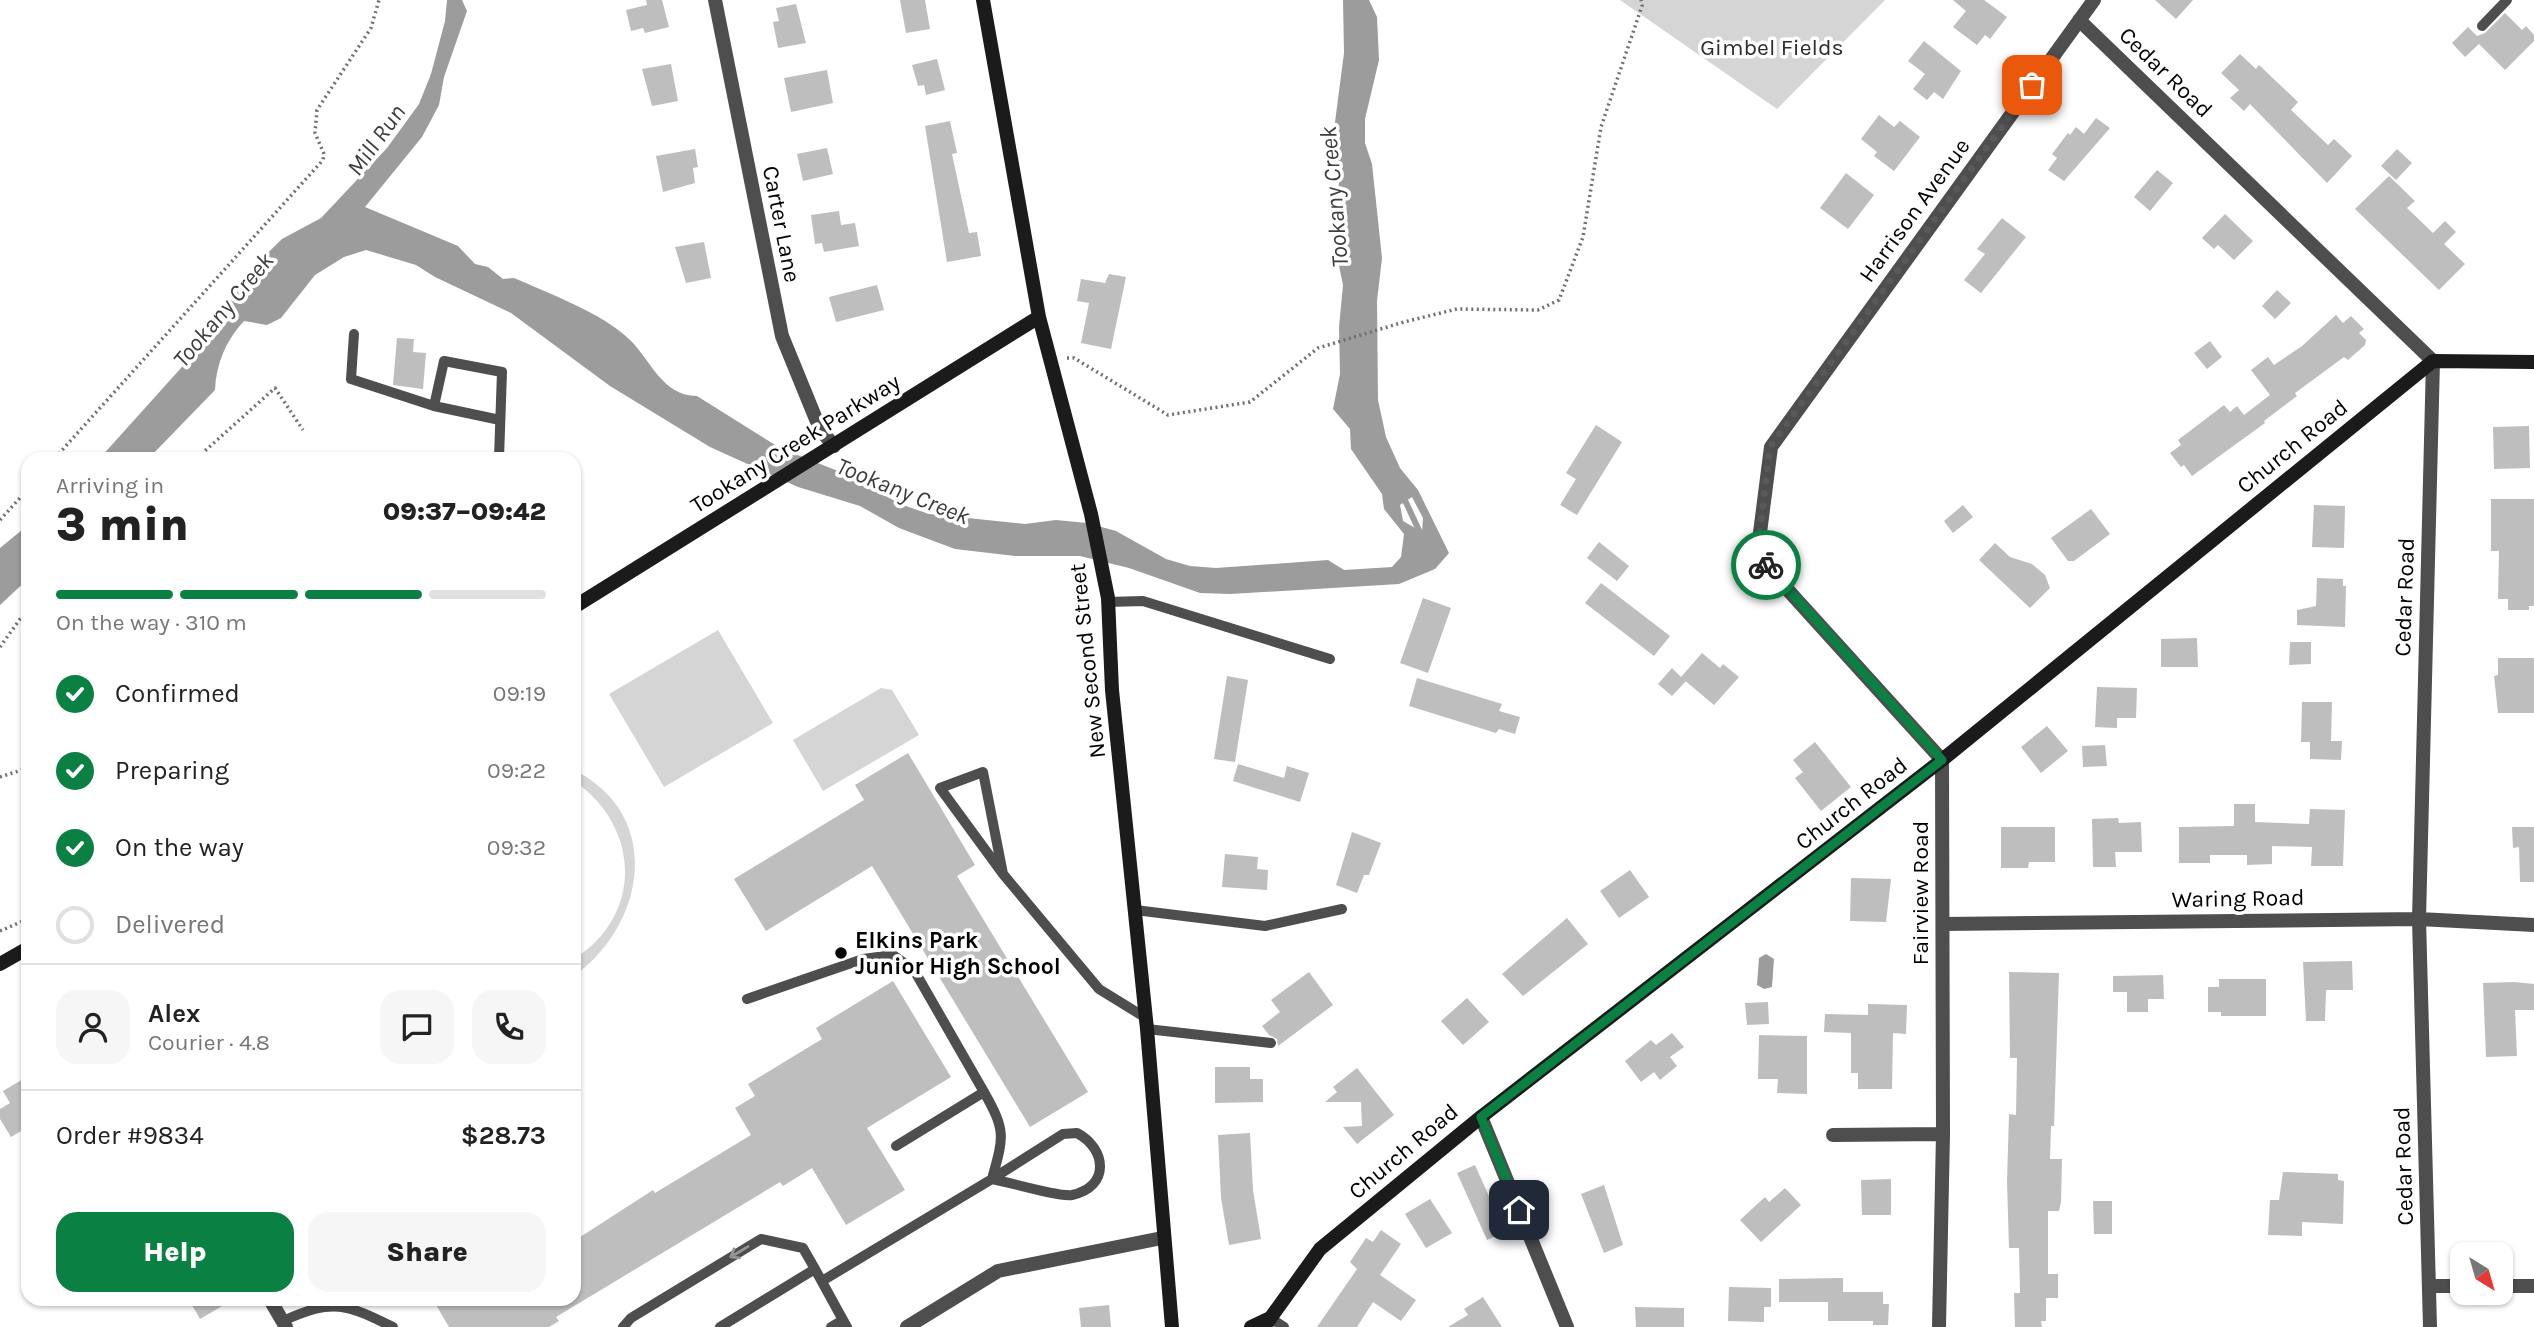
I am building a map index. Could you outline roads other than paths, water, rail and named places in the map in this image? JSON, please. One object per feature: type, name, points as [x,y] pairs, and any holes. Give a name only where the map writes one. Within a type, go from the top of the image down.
[{"type":"street","name":"Carter Lane","points":[[715,0],[782,335],[828,450]]},
{"type":"street","name":"New Second Street","points":[[983,0],[1040,317],[1091,514],[1108,600],[1112,690],[1146,1023],[1162,1238],[1172,1323]]},
{"type":"street","name":"Harrison Avenue","points":[[1942,760],[1757,556],[1770,447],[2094,0]]},
{"type":"street","name":"Cedar Road","points":[[2079,20],[2433,360],[2419,919],[2430,1327]]},
{"type":"street","name":"Tookany Creek Parkway","points":[[581,603],[1040,317]]},
{"type":"street","points":[[2433,360],[2534,362]]},
{"type":"street","name":"Church Road","points":[[1267,1323],[1320,1249],[1481,1117],[1942,760],[2433,360]]},
{"type":"street","name":"Fairview Road","points":[[1939,1327],[1943,1134],[1942,760]]},
{"type":"street","name":"Waring Road","points":[[1943,924],[2419,919],[2534,925]]},
{"type":"street","points":[[0,964],[21,952]]},
{"type":"street","points":[[1481,1117],[1567,1327]]},
{"type":"street","points":[[1833,1135],[1943,1134]]},
{"type":"street","points":[[907,1327],[998,1271],[1162,1238]]},
{"type":"street","points":[[2430,1286],[2450,1286]]},
{"type":"street","points":[[2513,1286],[2534,1286]]},
{"type":"street","points":[[274,1306],[285,1324]]},
{"type":"street","points":[[1172,1323],[1187,1327]]},
{"type":"street","points":[[1251,1327],[1267,1323]]},
{"type":"lane","points":[[2482,26],[2507,0]]},
{"type":"lane","points":[[354,334],[351,379],[434,406],[500,420]]},
{"type":"lane","points":[[434,406],[444,361],[502,372],[499,452]]},
{"type":"lane","points":[[1108,600],[1143,601],[1330,659]]},
{"type":"lane","points":[[1003,874],[983,772],[940,788],[1003,874],[1099,989],[1146,1023],[1271,1043]]},
{"type":"lane","points":[[1135,910],[1265,926],[1342,909]]},
{"type":"lane","points":[[747,999],[863,959],[893,956],[915,970],[999,1118],[1003,1140],[992,1179]]},
{"type":"lane","points":[[896,1146],[984,1092]]},
{"type":"lane","points":[[822,1281],[1063,1134],[1077,1133],[1089,1139],[1099,1152],[1101,1166],[1095,1181],[1085,1190],[1070,1195],[992,1179]]},
{"type":"lane","points":[[623,1327],[631,1318],[761,1239],[803,1248],[845,1323],[831,1327]]},
{"type":"lane","points":[[720,1327],[815,1269]]},
{"type":"lane","points":[[285,1324],[312,1308],[349,1306],[393,1327]]},
{"type":"lane","points":[[1267,1323],[1284,1327]]},
{"type":"waterway","name":"Tookany Creek","points":[[1403,496],[1422,537]]},
{"type":"place","name":"Elkins Park Junior High School","points":[[841,953]]},
{"type":"park label","name":"Gimbel Fields","points":[[1772,47]]},
{"type":"water label","name":"Mill Run","points":[[376,140]]}]
